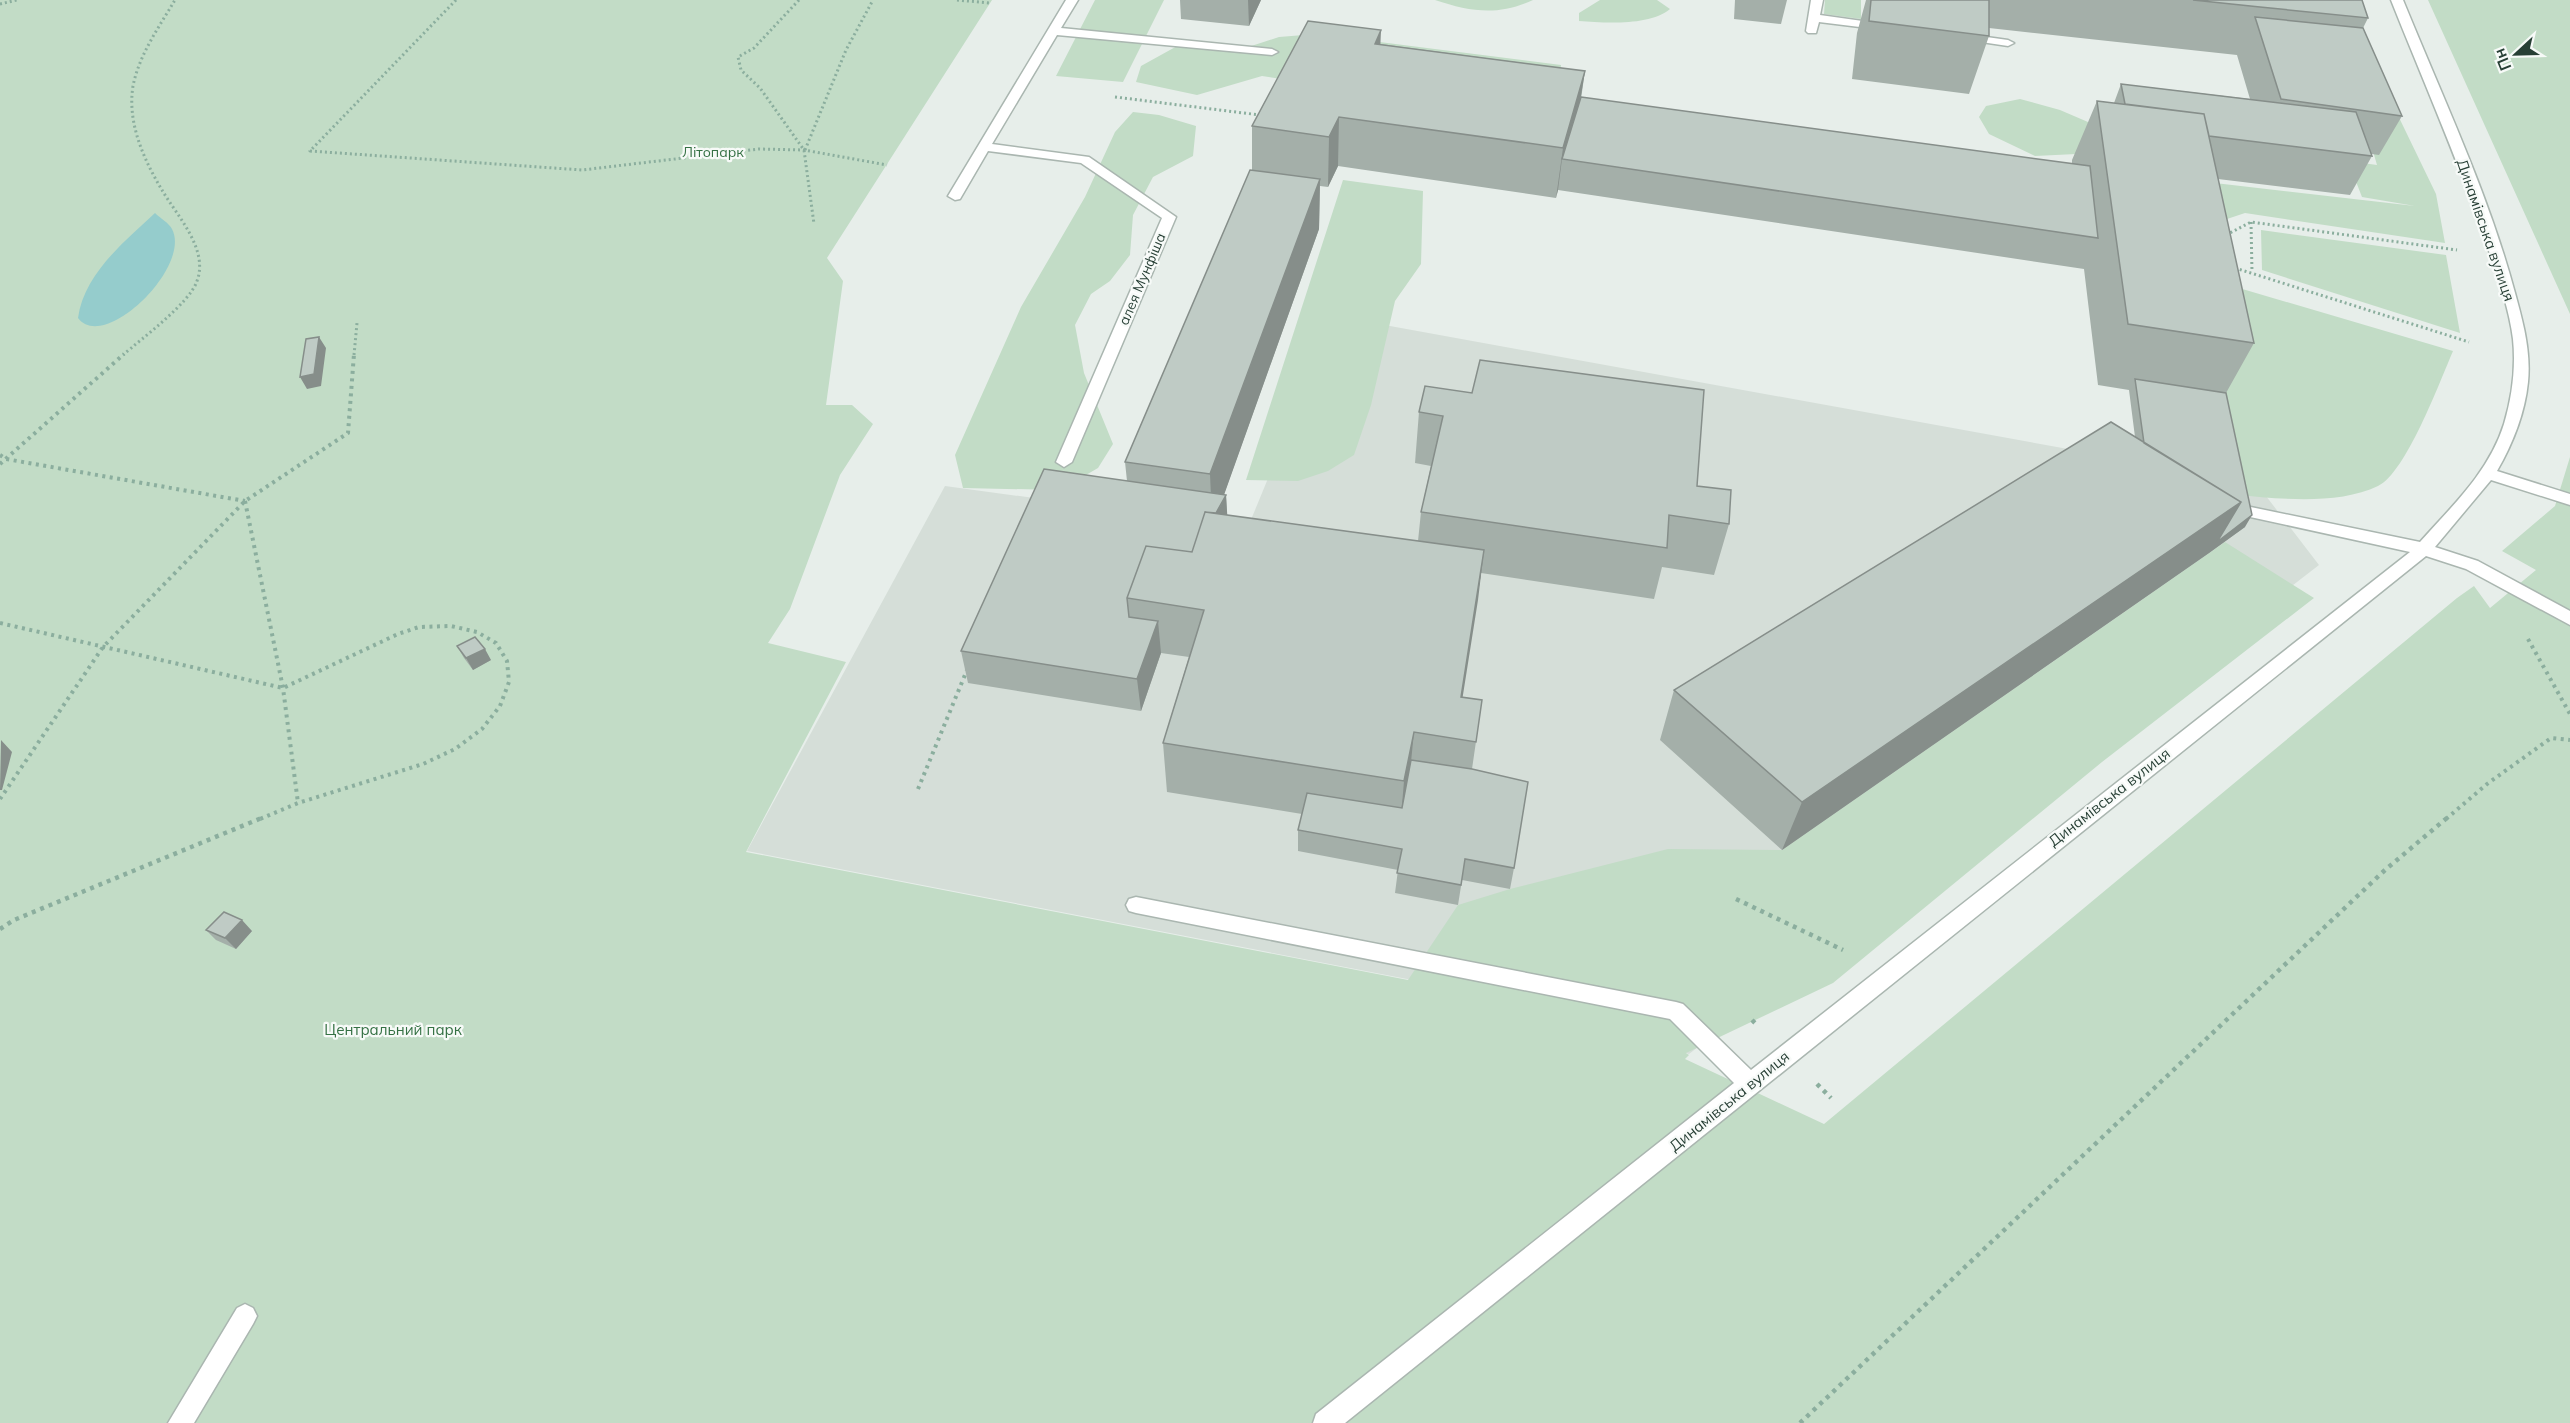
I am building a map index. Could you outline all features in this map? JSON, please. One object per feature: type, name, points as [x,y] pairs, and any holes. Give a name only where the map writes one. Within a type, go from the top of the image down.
[{"type":"street","points":[[955,196],[1072,0]]},
{"type":"street","points":[[1812,31],[1817,0]]},
{"type":"street","name":"Динамівська вулиця","points":[[1325,1423],[2424,549],[2488,474],[2507,435],[2516,405],[2521,382],[2520,338],[2501,266],[2479,202],[2397,0]]},
{"type":"street","points":[[1814,18],[1891,27]]},
{"type":"street","points":[[1053,31],[1272,52]]},
{"type":"street","points":[[1950,35],[2008,43]]},
{"type":"street","name":"алея Мунфіша","points":[[985,147],[1085,160],[1169,217],[1064,462]]},
{"type":"street","points":[[2488,474],[2570,500]]},
{"type":"street","points":[[2241,510],[2424,549],[2472,565],[2570,619]]},
{"type":"street","points":[[1136,905],[1676,1011],[1750,1084]]},
{"type":"street","points":[[180,1423],[245,1316]]},
{"type":"path","points":[[0,4],[17,0]]},
{"type":"path","points":[[0,464],[173,312],[190,294],[198,280],[200,263],[196,247],[161,189],[143,153],[132,116],[134,82],[140,64],[175,0]]},
{"type":"path","points":[[456,0],[310,152],[582,170],[721,152],[759,149],[804,150],[887,165]]},
{"type":"path","points":[[800,0],[754,48],[738,57],[741,70],[760,88],[804,150],[814,224]]},
{"type":"path","points":[[804,150],[846,50],[873,0]]},
{"type":"path","points":[[957,0],[990,3]]},
{"type":"path","points":[[1115,97],[1260,115]]},
{"type":"path","points":[[2251,222],[2252,273]]},
{"type":"path","points":[[2221,238],[2251,222],[2458,250]]},
{"type":"path","points":[[2231,267],[2469,342]]},
{"type":"path","points":[[0,799],[103,646],[245,501],[348,433],[357,323]]},
{"type":"path","points":[[0,456],[6,459],[245,501]]},
{"type":"path","points":[[245,501],[283,688],[298,803]]},
{"type":"path","points":[[0,623],[283,688],[370,645],[419,627],[451,626],[477,632],[496,643],[507,661],[509,682],[500,706],[482,729],[455,748],[423,764],[298,803],[14,921],[0,929]]},
{"type":"path","points":[[918,789],[971,660]]},
{"type":"path","points":[[2554,684],[2570,714]]},
{"type":"path","points":[[1800,1423],[2385,870],[2487,784],[2551,738],[2570,740]]},
{"type":"path","points":[[1736,899],[1843,950]]},
{"type":"path","points":[[0,924],[14,921]]},
{"type":"shaded area","points":[[1335,316],[2256,483],[2319,565],[1689,1054],[1603,1017],[747,851],[945,486],[1248,527]]},
{"type":"green space","points":[[0,0],[992,0],[827,258],[843,281],[826,405],[852,405],[873,424],[840,475],[790,609],[768,643],[846,662],[746,852],[1408,980],[1458,905],[1510,889],[1668,849],[1782,850],[2225,542],[2314,598],[2102,762],[1833,983],[1686,1053],[1689,1055],[1685,1059],[1824,1124],[2457,598],[2474,586],[2490,608],[2536,570],[2502,551],[2555,506],[2570,457],[2570,1423],[0,1423]]},
{"type":"green space","points":[[1095,0],[1164,0],[1123,82],[1056,76]]},
{"type":"green space","points":[[1435,0],[1533,0],[1508,8],[1484,10]]},
{"type":"green space","points":[[1600,0],[1657,0],[1670,9],[1639,21],[1614,23],[1579,21],[1579,13]]},
{"type":"green space","points":[[1825,0],[1861,0],[1861,19],[1824,14]]},
{"type":"green space","points":[[2428,0],[2570,0],[2570,314]]},
{"type":"green space","points":[[1316,34],[1561,65],[1560,74],[1288,80],[1262,76],[1197,95],[1136,82],[1141,66],[1179,45],[1236,51],[1279,37]]},
{"type":"green space","points":[[2340,37],[2361,39],[2436,194],[2445,243],[2245,213],[2197,229],[2189,180],[2415,206],[2362,197],[2348,161],[2377,165]]},
{"type":"green space","points":[[2020,99],[2060,110],[2095,125],[2076,154],[2035,156],[1989,134],[1979,117],[1986,106]]},
{"type":"green space","points":[[1133,112],[1159,115],[1196,126],[1193,156],[1153,177],[1133,215],[1130,255],[1110,281],[1091,294],[1075,325],[1084,373],[1113,444],[1098,468],[1060,490],[963,488],[955,455],[1021,307],[1085,197],[1115,132]]},
{"type":"green space","points":[[1343,180],[1423,191],[1421,264],[1395,301],[1371,405],[1354,455],[1328,471],[1298,481],[1246,480]]},
{"type":"green space","points":[[2261,230],[2446,255],[2460,333],[2262,270]]},
{"type":"green space","points":[[2195,275],[2453,351],[2411,445],[2389,478],[2378,486],[2346,496],[2290,499],[2238,495]]},
{"type":"water","points":[[155,213],[172,229],[175,245],[169,264],[158,283],[142,301],[124,315],[106,324],[90,326],[78,318],[88,287],[107,260]]},
{"type":"building","points":[[1871,0],[1989,0],[1989,36],[1869,21]]},
{"type":"building","points":[[2193,0],[2362,0],[2368,18],[2260,7]]},
{"type":"building","points":[[2255,17],[2363,28],[2402,116],[2281,99]]},
{"type":"building","points":[[1308,21],[1381,30],[1375,44],[1585,71],[1563,148],[1339,117],[1329,137],[1252,126]]},
{"type":"building","points":[[2121,84],[2356,112],[2372,156],[2209,136],[2204,114],[2125,104]]},
{"type":"building","points":[[1581,97],[2090,166],[2098,238],[1562,159]]},
{"type":"building","points":[[2097,101],[2204,114],[2254,343],[2128,324]]},
{"type":"building","points":[[1250,170],[1320,179],[1210,474],[1125,462]]},
{"type":"building","points":[[319,337],[314,374],[300,377],[306,339]]},
{"type":"building","points":[[1480,360],[1704,390],[1697,486],[1731,490],[1729,524],[1669,515],[1667,548],[1421,512],[1443,416],[1419,412],[1425,386],[1472,393]]},
{"type":"building","points":[[2135,379],[2226,393],[2252,515],[2217,542],[2241,502],[2144,443]]},
{"type":"building","points":[[2111,422],[2241,502],[1802,802],[1674,690]]},
{"type":"building","points":[[1044,469],[1226,495],[1216,513],[1205,512],[1192,552],[1146,546],[1127,598],[1129,617],[1158,621],[1137,679],[961,651]]},
{"type":"building","points":[[1205,512],[1484,550],[1461,697],[1482,700],[1476,742],[1414,732],[1404,781],[1163,743],[1204,610],[1127,598],[1146,546],[1192,552]]},
{"type":"building","points":[[475,637],[485,649],[466,658],[457,646]]},
{"type":"building","points":[[1411,760],[1472,769],[1528,782],[1514,868],[1465,859],[1461,885],[1397,873],[1402,849],[1298,830],[1307,793],[1402,808]]},
{"type":"building","points":[[224,912],[242,920],[225,938],[206,930]]},
{"type":"park label","name":"Літопарк","points":[[713,152]]},
{"type":"park label","name":"Центральний парк","points":[[393,1029]]}]
